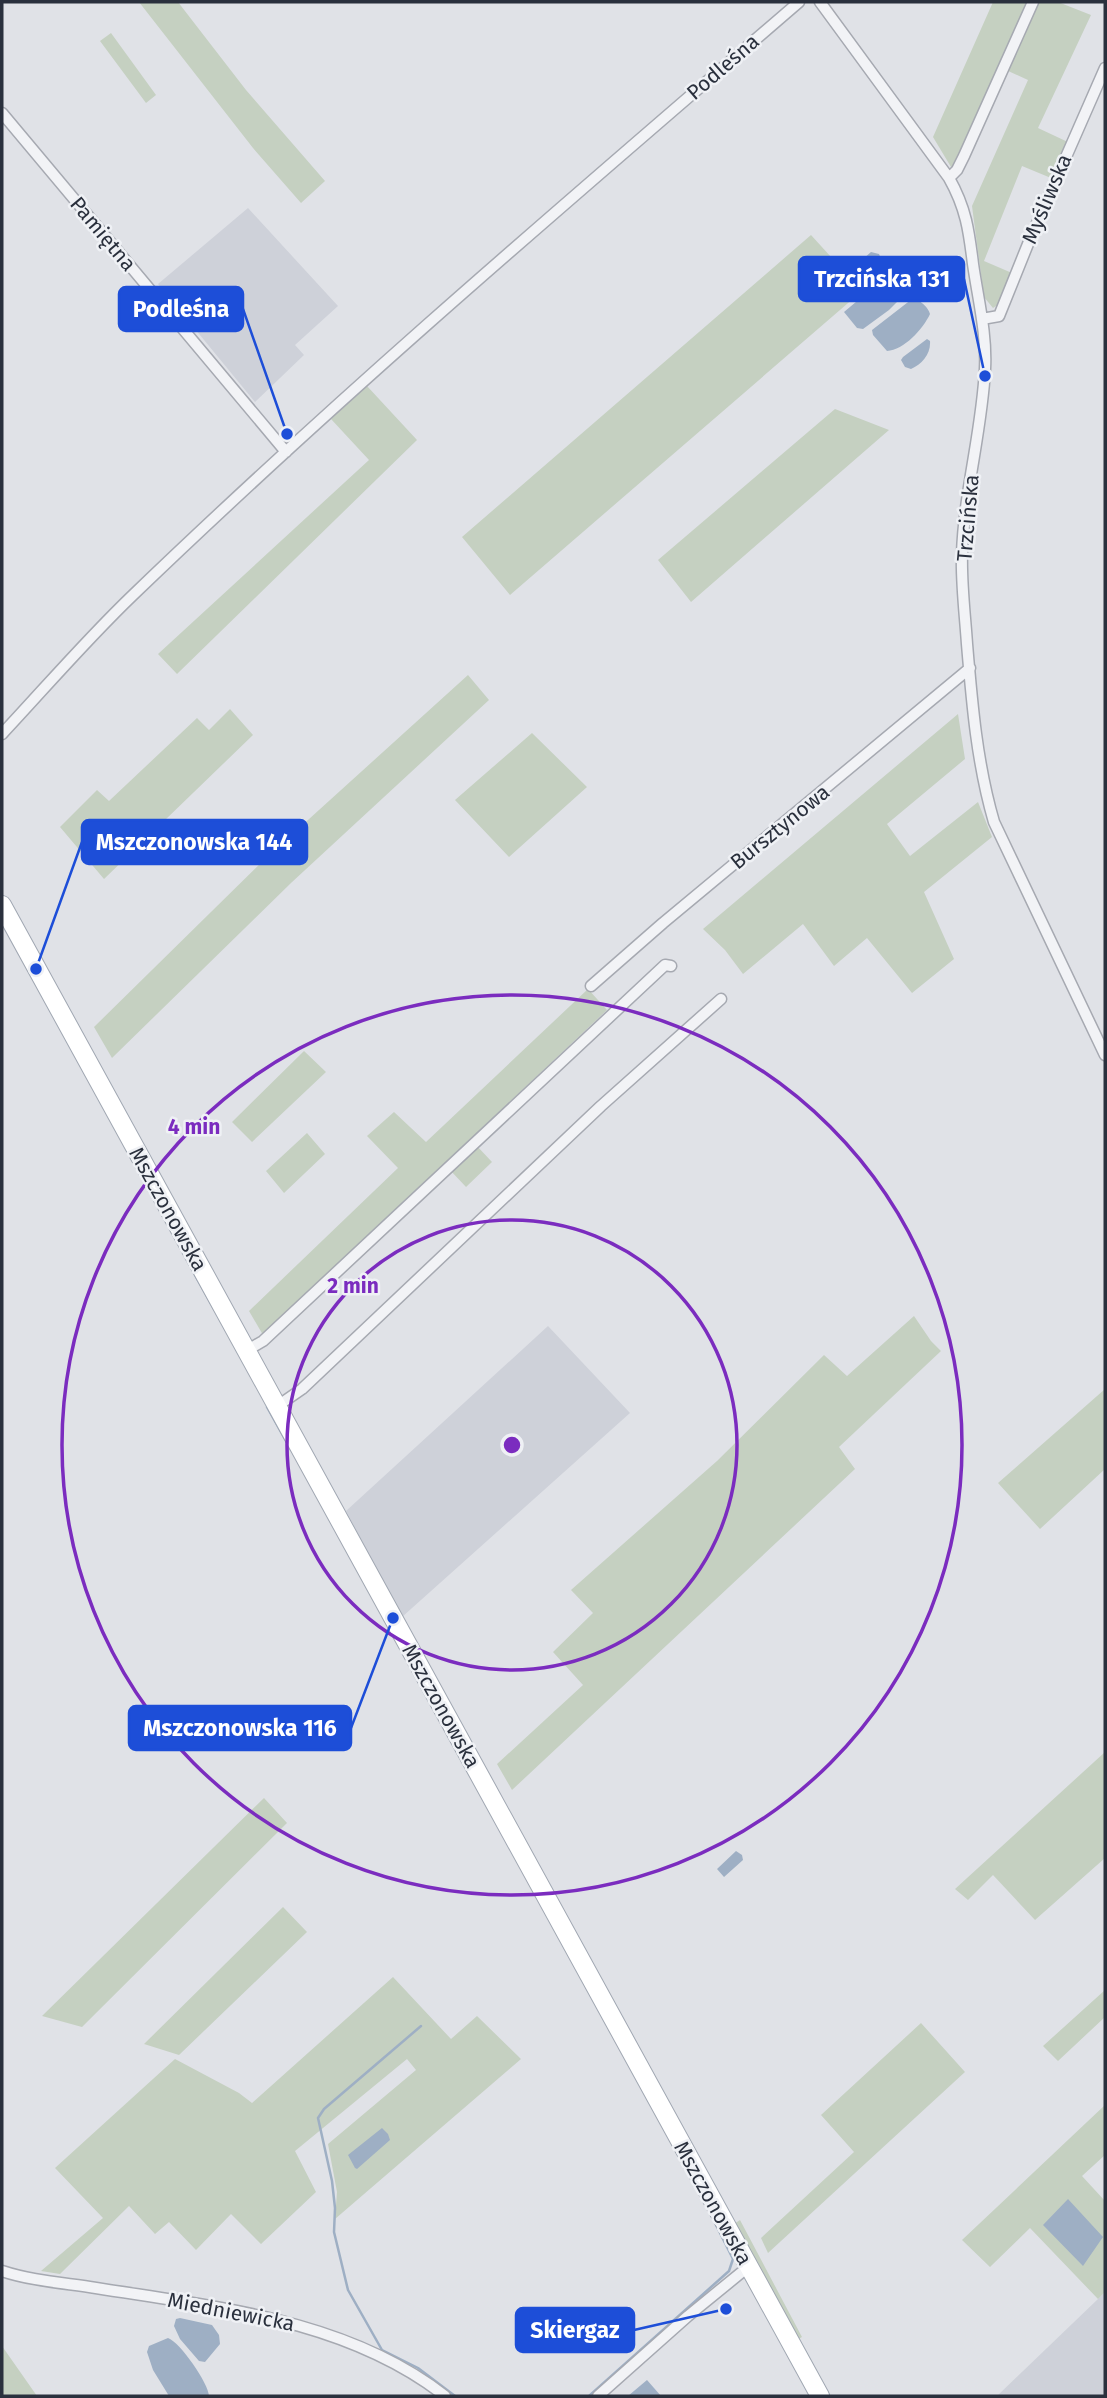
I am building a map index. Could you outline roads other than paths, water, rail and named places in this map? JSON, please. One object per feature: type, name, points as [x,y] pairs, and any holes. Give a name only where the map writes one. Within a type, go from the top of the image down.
[{"type":"main road","name":"Mszczonowska","points":[[2,905],[820,2396]]},
{"type":"street","name":"Podleśna","points":[[2,734],[131,597],[286,452],[422,328],[799,2]]},
{"type":"street","name":"Trzcińska","points":[[820,2],[949,178],[965,209],[982,319],[985,368],[965,512],[962,555],[979,756],[994,822],[1105,1055]]},
{"type":"street","points":[[949,178],[961,163],[1033,2]]},
{"type":"street","name":"Myśliwska","points":[[982,319],[999,317],[1105,68]]},
{"type":"street","name":"Pamiętna","points":[[2,113],[286,452]]},
{"type":"street","name":"Bursztynowa","points":[[591,986],[970,668]]},
{"type":"street","points":[[246,1351],[263,1340],[665,965],[671,966]]},
{"type":"street","points":[[276,1407],[302,1389],[601,1106],[721,999]]},
{"type":"street","points":[[598,2396],[748,2267]]},
{"type":"street","name":"Miedniewicka","points":[[2,2271],[29,2278],[185,2302],[305,2327],[391,2361],[445,2396]]},
{"type":"water","points":[[871,252],[879,254],[885,268],[865,283],[856,274],[854,267]]},
{"type":"water","points":[[904,272],[911,276],[913,286],[889,310],[863,329],[857,328],[844,312],[888,275]]},
{"type":"water","points":[[912,299],[917,299],[927,307],[930,314],[912,338],[900,347],[887,351],[872,330]]},
{"type":"water","points":[[927,339],[930,346],[925,358],[911,369],[905,367],[901,360],[903,357]]},
{"type":"water","points":[[736,1851],[742,1855],[743,1860],[724,1877],[717,1869]]},
{"type":"water","points":[[382,2128],[390,2140],[355,2168],[348,2155]]},
{"type":"water","points":[[1068,2199],[1103,2237],[1083,2266],[1043,2225]]},
{"type":"water","points":[[176,2319],[212,2325],[219,2335],[220,2344],[205,2362],[199,2361],[180,2339],[174,2326]]},
{"type":"water","points":[[168,2338],[193,2364],[209,2396],[169,2396],[153,2370],[147,2352],[149,2346]]},
{"type":"water","points":[[647,2380],[661,2396],[628,2396]]},
{"type":"waterway","points":[[195,1275],[214,1309]]},
{"type":"waterway","points":[[267,1407],[291,1450]]},
{"type":"waterway","points":[[421,2026],[324,2109],[318,2118],[332,2181],[334,2232],[348,2290],[382,2350],[418,2368],[455,2396]]},
{"type":"waterway","points":[[589,2396],[729,2271],[733,2259],[715,2223]]},
{"type":"place","name":"Trzcińska 131","points":[[985,376]]},
{"type":"place","name":"Podleśna","points":[[287,434]]},
{"type":"place","name":"Mszczonowska 144","points":[[36,969]]},
{"type":"place","name":"Mszczonowska 116","points":[[393,1618]]},
{"type":"place","name":"Skiergaz","points":[[726,2309]]}]
